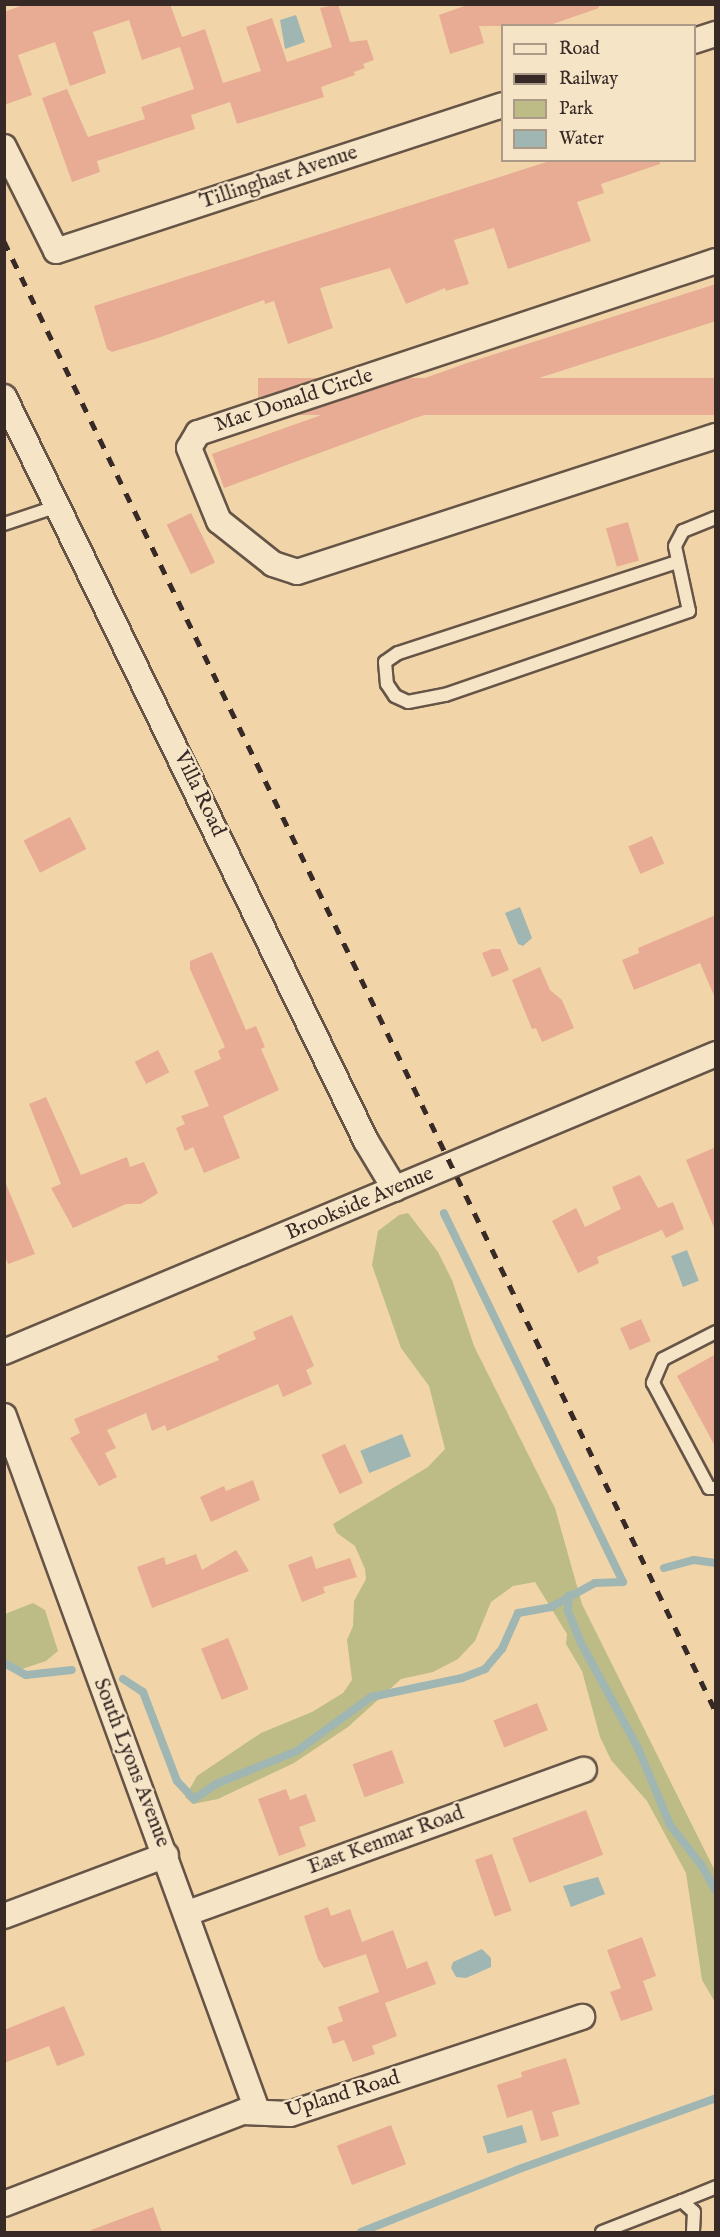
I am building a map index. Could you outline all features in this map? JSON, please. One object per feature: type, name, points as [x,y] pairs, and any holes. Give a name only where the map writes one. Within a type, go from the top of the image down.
[{"type":"street","points":[[696,41],[716,34]]},
{"type":"street","name":"Tillinghast Avenue","points":[[4,147],[56,251],[501,105]]},
{"type":"street","name":"Mac Donald Circle","points":[[716,261],[198,433],[189,448],[219,521],[273,564],[297,572],[716,436]]},
{"type":"street","name":"Villa Road","points":[[4,397],[366,1140],[395,1190]]},
{"type":"street","name":"Brookside Avenue","points":[[4,1352],[716,1054]]},
{"type":"street","name":"South Lyons Avenue","points":[[4,1416],[188,1913],[257,2110]]},
{"type":"street","name":"East Kenmar Road","points":[[188,1913],[584,1770]]},
{"type":"street","points":[[4,1916],[166,1856]]},
{"type":"street","name":"Upland Road","points":[[4,2204],[234,2115],[257,2110],[290,2114],[582,2017]]},
{"type":"lane","points":[[4,524],[58,506]]},
{"type":"lane","points":[[677,562],[398,652],[385,662],[383,673],[395,696],[408,702],[445,695],[689,611],[675,546],[683,531],[716,518]]},
{"type":"lane","points":[[713,1491],[653,1383],[663,1359],[716,1332]]},
{"type":"lane","points":[[608,2231],[716,2187]]},
{"type":"lane","points":[[682,2201],[694,2212],[693,2232]]},
{"type":"green space","points":[[408,1213],[438,1252],[452,1280],[474,1346],[555,1508],[582,1604],[715,1871],[715,2002],[702,1980],[686,1873],[647,1801],[611,1760],[600,1737],[582,1671],[566,1644],[567,1634],[535,1582],[513,1586],[491,1602],[475,1641],[458,1659],[433,1672],[401,1679],[348,1727],[294,1763],[218,1799],[193,1804],[185,1797],[197,1776],[261,1733],[312,1712],[343,1693],[352,1680],[347,1640],[353,1626],[354,1601],[366,1579],[365,1569],[355,1546],[337,1533],[333,1524],[428,1467],[445,1449],[429,1386],[401,1348],[372,1265],[378,1231],[399,1215]]},
{"type":"green space","points":[[33,1603],[45,1610],[58,1651],[46,1661],[19,1670],[5,1659],[5,1614]]},
{"type":"water","points":[[296,15],[305,42],[285,49],[280,20]]},
{"type":"water","points":[[520,907],[532,938],[523,946],[518,944],[505,913]]},
{"type":"water","points":[[687,1250],[699,1281],[683,1287],[671,1256]]},
{"type":"water","points":[[402,1434],[411,1456],[369,1473],[360,1451]]},
{"type":"water","points":[[598,1877],[605,1894],[571,1907],[563,1886]]},
{"type":"water","points":[[482,1949],[491,1958],[491,1967],[466,1978],[456,1977],[451,1968],[453,1962]]},
{"type":"water","points":[[522,2125],[527,2142],[488,2154],[483,2136]]},
{"type":"building","points":[[26,4],[170,4],[182,37],[205,29],[223,83],[261,71],[246,27],[272,18],[287,62],[332,47],[320,8],[338,4],[350,42],[367,40],[374,60],[363,64],[365,68],[354,72],[355,75],[321,87],[324,97],[237,124],[230,102],[191,115],[195,129],[97,161],[100,172],[72,182],[42,98],[67,89],[88,137],[145,119],[141,107],[194,89],[180,47],[142,60],[129,20],[93,32],[106,73],[70,86],[55,42],[18,55],[32,95],[4,105],[4,12]]},
{"type":"building","points":[[470,4],[598,4],[599,8],[553,24],[479,26],[484,43],[450,54],[439,15]]},
{"type":"building","points":[[547,162],[660,162],[660,164],[601,184],[604,193],[577,202],[591,241],[508,269],[494,228],[454,240],[469,284],[446,291],[445,288],[406,304],[390,268],[320,288],[333,328],[288,344],[274,301],[265,304],[264,300],[112,352],[107,349],[94,306]]},
{"type":"building","points":[[716,284],[716,321],[412,419],[224,488],[212,454],[467,363]]},
{"type":"building","points":[[258,378],[716,378],[716,415],[258,415]]},
{"type":"building","points":[[191,513],[215,562],[191,574],[167,525]]},
{"type":"building","points":[[628,522],[639,560],[617,567],[606,528]]},
{"type":"building","points":[[70,817],[86,849],[40,873],[24,841]]},
{"type":"building","points":[[652,836],[664,863],[640,874],[628,847]]},
{"type":"building","points":[[716,915],[716,1000],[700,963],[634,990],[622,960],[639,953],[638,948]]},
{"type":"building","points":[[500,949],[509,970],[492,977],[482,953]]},
{"type":"building","points":[[212,952],[246,1030],[256,1026],[265,1047],[261,1049],[279,1090],[223,1116],[240,1158],[204,1173],[193,1147],[185,1151],[176,1128],[185,1124],[181,1116],[209,1106],[194,1071],[221,1059],[218,1051],[225,1047],[190,969],[190,961]]},
{"type":"building","points":[[540,967],[550,990],[562,1000],[574,1028],[542,1042],[536,1028],[532,1029],[512,980]]},
{"type":"building","points":[[158,1050],[169,1072],[146,1084],[135,1062]]},
{"type":"building","points":[[46,1097],[81,1175],[127,1157],[130,1167],[144,1162],[158,1193],[141,1204],[126,1204],[73,1228],[51,1188],[61,1184],[29,1104]]},
{"type":"building","points":[[716,1147],[716,1230],[715,1230],[686,1160]]},
{"type":"building","points":[[640,1175],[658,1208],[673,1202],[684,1229],[666,1238],[662,1230],[597,1257],[599,1263],[578,1273],[552,1221],[576,1208],[585,1227],[621,1209],[612,1187]]},
{"type":"building","points":[[4,1179],[35,1254],[8,1264],[4,1253]]},
{"type":"building","points":[[292,1315],[314,1366],[306,1370],[312,1384],[283,1397],[278,1384],[167,1431],[165,1425],[152,1431],[146,1413],[107,1430],[116,1448],[105,1453],[117,1477],[99,1486],[70,1438],[80,1433],[74,1419],[219,1360],[217,1356],[256,1339],[253,1332]]},
{"type":"building","points":[[641,1319],[651,1341],[630,1350],[620,1328]]},
{"type":"building","points":[[716,1354],[716,1448],[677,1376]]},
{"type":"building","points":[[345,1444],[363,1483],[340,1494],[321,1455]]},
{"type":"building","points":[[253,1480],[260,1500],[211,1522],[200,1497],[224,1486],[226,1491]]},
{"type":"building","points":[[236,1550],[249,1571],[152,1608],[137,1567],[164,1557],[166,1565],[196,1554],[202,1570]]},
{"type":"building","points":[[312,1556],[316,1569],[350,1558],[357,1577],[323,1587],[325,1593],[302,1602],[288,1565]]},
{"type":"building","points":[[228,1638],[249,1689],[222,1700],[201,1649]]},
{"type":"building","points":[[537,1703],[548,1730],[504,1747],[493,1721]]},
{"type":"building","points":[[392,1750],[404,1783],[365,1797],[353,1764]]},
{"type":"building","points":[[286,1789],[290,1800],[306,1794],[316,1821],[299,1827],[306,1846],[279,1856],[258,1799]]},
{"type":"building","points":[[586,1810],[603,1855],[529,1883],[512,1838]]},
{"type":"building","points":[[492,1854],[512,1911],[495,1917],[475,1860]]},
{"type":"building","points":[[328,1907],[331,1916],[350,1909],[362,1942],[393,1930],[407,1969],[427,1961],[436,1984],[385,2003],[397,2036],[372,2046],[375,2054],[353,2062],[344,2040],[333,2044],[327,2027],[343,2021],[338,2007],[379,1992],[366,1954],[324,1968],[318,1959],[304,1916]]},
{"type":"building","points":[[642,1937],[656,1976],[643,1981],[653,2010],[621,2021],[610,1992],[621,1988],[607,1950]]},
{"type":"building","points":[[64,2006],[85,2055],[57,2066],[49,2046],[4,2063],[4,2030]]},
{"type":"building","points":[[566,2058],[580,2104],[552,2112],[559,2136],[541,2141],[532,2110],[507,2118],[497,2085],[522,2077],[521,2072]]},
{"type":"building","points":[[391,2125],[406,2164],[352,2185],[337,2146]]},
{"type":"building","points":[[153,2207],[162,2232],[91,2232],[91,2230]]},
{"type":"waterway","points":[[123,1679],[143,1692],[177,1781],[194,1799],[216,1784],[297,1751],[371,1697],[462,1678],[485,1669],[502,1649],[518,1613],[551,1607],[595,1583],[623,1582],[444,1213]]},
{"type":"waterway","points":[[664,1568],[694,1560],[716,1563]]},
{"type":"waterway","points":[[569,1595],[568,1611],[581,1643],[638,1748],[670,1825],[702,1866],[716,1891]]},
{"type":"waterway","points":[[4,1663],[26,1675],[72,1670]]},
{"type":"waterway","points":[[361,2232],[522,2168],[716,2098]]},
{"type":"railway","points":[[4,241],[716,1712]]}]
